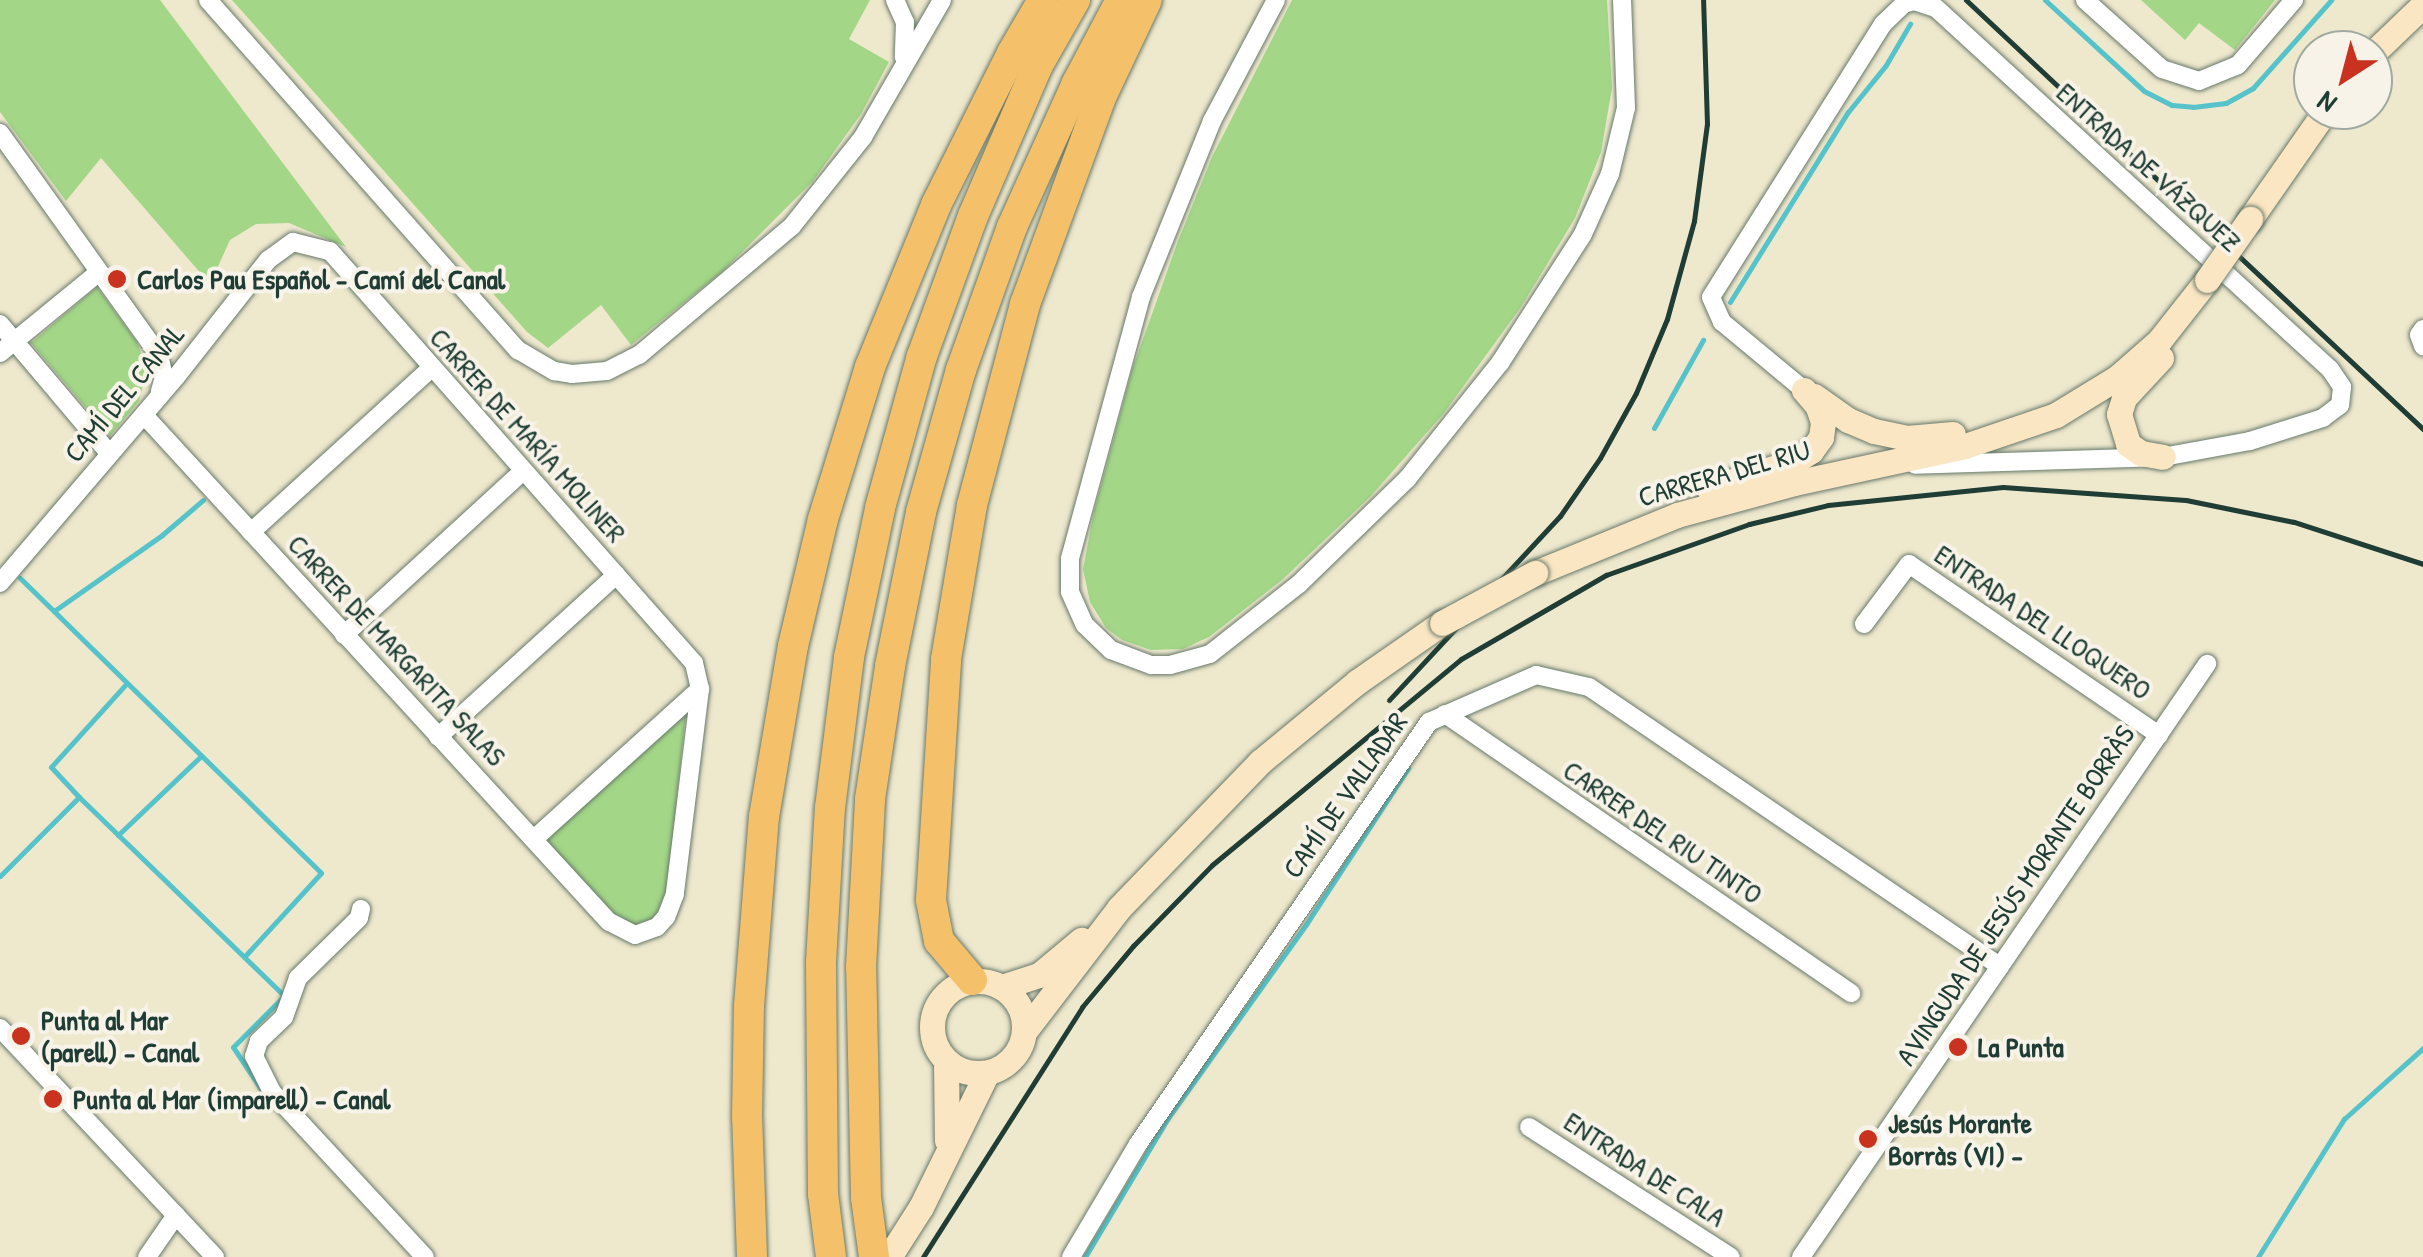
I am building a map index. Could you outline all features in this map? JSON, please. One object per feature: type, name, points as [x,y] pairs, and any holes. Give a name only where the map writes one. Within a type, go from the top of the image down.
[{"type":"highway","points":[[752,1257],[747,1117],[749,1006],[764,817],[793,646],[823,519],[870,368],[936,206],[1012,53],[1044,0]]},
{"type":"highway","points":[[831,1257],[823,1194],[821,962],[830,808],[849,658],[880,508],[922,356],[973,216],[1038,66],[1074,0]]},
{"type":"highway","points":[[874,1257],[866,1198],[861,966],[870,800],[890,666],[921,512],[962,370],[1012,228],[1077,84],[1121,0]]},
{"type":"highway","points":[[972,980],[939,941],[931,900],[946,659],[972,505],[1025,304],[1102,95],[1147,0]]},
{"type":"street","points":[[208,0],[518,350],[554,371],[572,374],[606,372],[639,354],[792,226],[862,137],[942,0]]},
{"type":"street","points":[[895,0],[906,38],[900,72]]},
{"type":"street","points":[[1276,0],[1212,121],[1140,297],[1070,558],[1070,592],[1085,625],[1111,650],[1151,665],[1170,666],[1210,654],[1299,584],[1408,479],[1500,363],[1584,234],[1610,174],[1626,108],[1622,0]]},
{"type":"street","points":[[2086,0],[2162,69],[2199,81],[2238,65],[2294,0]]},
{"type":"street","name":"ENTRADA DE VÁZQUEZ","points":[[1804,390],[1722,322],[1712,306],[1713,288],[1882,24],[1904,4],[1924,3],[1936,8],[2330,368],[2342,387],[2340,405],[2323,418],[2250,441],[2163,457],[1874,465]]},
{"type":"street","points":[[2393,34],[2423,6]]},
{"type":"street","name":"CARRERA DEL RIU","points":[[1024,1032],[1119,908],[1212,810],[1305,722],[1442,623],[1534,572],[1631,531],[1730,500],[1965,446],[2056,415],[2118,378],[2182,316],[2312,130]]},
{"type":"street","points":[[2,142],[158,355],[164,377],[148,410]]},
{"type":"street","name":"CARRER DE MARÍA MOLINER","points":[[293,242],[313,243],[330,251],[694,663],[700,688]]},
{"type":"street","name":"CAMÍ DEL CANAL","points":[[0,582],[148,410],[268,260],[293,242]]},
{"type":"street","points":[[7,347],[99,272]]},
{"type":"street","points":[[2163,457],[2142,453],[2128,444],[2119,414],[2124,398],[2160,361],[2182,316]]},
{"type":"street","points":[[0,324],[7,347],[110,454]]},
{"type":"street","points":[[2423,329],[2419,335],[2423,346]]},
{"type":"street","points":[[250,532],[431,368]]},
{"type":"street","points":[[1804,390],[1848,420],[1907,438],[2056,415]]},
{"type":"street","points":[[1631,531],[1695,494],[1795,461],[1811,452],[1821,437],[1823,422],[1817,405],[1804,390]]},
{"type":"street","name":"CARRER DE MARGARITA SALAS","points":[[148,410],[250,532],[610,922],[624,932],[645,934],[657,927],[672,907],[700,688]]},
{"type":"street","points":[[344,635],[523,471]]},
{"type":"street","name":"ENTRADA DEL LLOQUERO","points":[[1864,624],[1909,564],[2159,735]]},
{"type":"street","points":[[438,736],[616,576]]},
{"type":"street","name":"AVINGUDA DE JESÚS MORANTE BORRÀS","points":[[1801,1257],[2207,664]]},
{"type":"street","name":"CAMÍ DE VALLADAR","points":[[1071,1257],[1138,1144],[1429,722],[1536,676],[1589,687],[2000,966]]},
{"type":"street","points":[[534,839],[700,688]]},
{"type":"street","name":"CARRER DEL RIU TINTO","points":[[1446,714],[1851,994]]},
{"type":"street","name":"CARRERA DEL RIU","points":[[1002,986],[1039,975],[1119,908]]},
{"type":"street","points":[[361,910],[359,918],[298,978],[284,1017],[259,1041],[254,1056],[272,1092],[424,1257]]},
{"type":"street","points":[[890,1257],[920,1207],[987,1072],[1016,1054],[1024,1032],[1020,1006],[1002,986],[972,980],[948,991],[934,1012],[933,1038],[946,1061],[950,1110],[946,1152]]},
{"type":"street","points":[[0,1028],[215,1257]]},
{"type":"street","points":[[946,1061],[965,1072],[987,1072]]},
{"type":"street","name":"ENTRADA DE CALA","points":[[1530,1127],[1732,1257]]},
{"type":"street","points":[[147,1257],[176,1215]]},
{"type":"green space","points":[[0,0],[160,0],[346,247],[289,223],[256,224],[230,240],[210,284],[101,158],[66,201],[0,112]]},
{"type":"green space","points":[[232,0],[870,0],[849,39],[889,62],[861,114],[813,181],[723,271],[631,345],[601,305],[548,348],[527,332]]},
{"type":"green space","points":[[1292,0],[1607,0],[1612,88],[1601,152],[1575,218],[1521,307],[1444,413],[1370,497],[1282,580],[1209,637],[1183,649],[1151,650],[1122,640],[1106,628],[1090,602],[1083,569],[1094,512],[1132,370],[1178,241],[1212,157]]},
{"type":"green space","points":[[2141,0],[2275,0],[2235,50],[2199,23],[2185,40]]},
{"type":"green space","points":[[97,287],[137,342],[147,370],[139,401],[110,436],[31,343]]},
{"type":"green space","points":[[686,711],[666,905],[657,919],[637,927],[620,923],[547,844],[547,838]]},
{"type":"waterway","points":[[2045,0],[2144,91],[2172,105],[2193,107],[2226,103],[2253,88],[2331,0]]},
{"type":"waterway","points":[[1730,302],[1848,112],[1886,65],[1910,24]]},
{"type":"waterway","points":[[1654,428],[1703,340]]},
{"type":"waterway","points":[[54,611],[162,535],[203,500]]},
{"type":"waterway","points":[[20,578],[321,873],[245,956]]},
{"type":"waterway","points":[[0,876],[79,797],[51,767],[127,683]]},
{"type":"waterway","points":[[118,835],[201,756]]},
{"type":"waterway","points":[[1085,1257],[1168,1118],[1307,923],[1408,768]]},
{"type":"waterway","points":[[79,797],[284,996],[233,1047],[265,1095]]},
{"type":"waterway","points":[[2258,1257],[2344,1119],[2423,1048]]},
{"type":"railway","points":[[1389,700],[1560,516],[1600,458],[1636,393],[1667,319],[1694,221],[1707,124],[1703,0]]},
{"type":"railway","points":[[1966,0],[2423,429]]},
{"type":"railway","points":[[923,1257],[1082,1007],[1133,946],[1212,865],[1461,659],[1606,575],[1749,524],[1828,505],[2003,487],[2186,500],[2294,522],[2423,564]]},
{"type":"place","name":"Carlos Pau Español - Camí del Canal","points":[[117,279]]},
{"type":"place","name":"Punta al Mar (parell) - Canal","points":[[21,1036]]},
{"type":"place","name":"La Punta","points":[[1958,1047]]},
{"type":"place","name":"Punta al Mar (imparell) - Canal","points":[[53,1099]]},
{"type":"place","name":"Jesús Morante Borràs (VI) -","points":[[1868,1139]]}]
